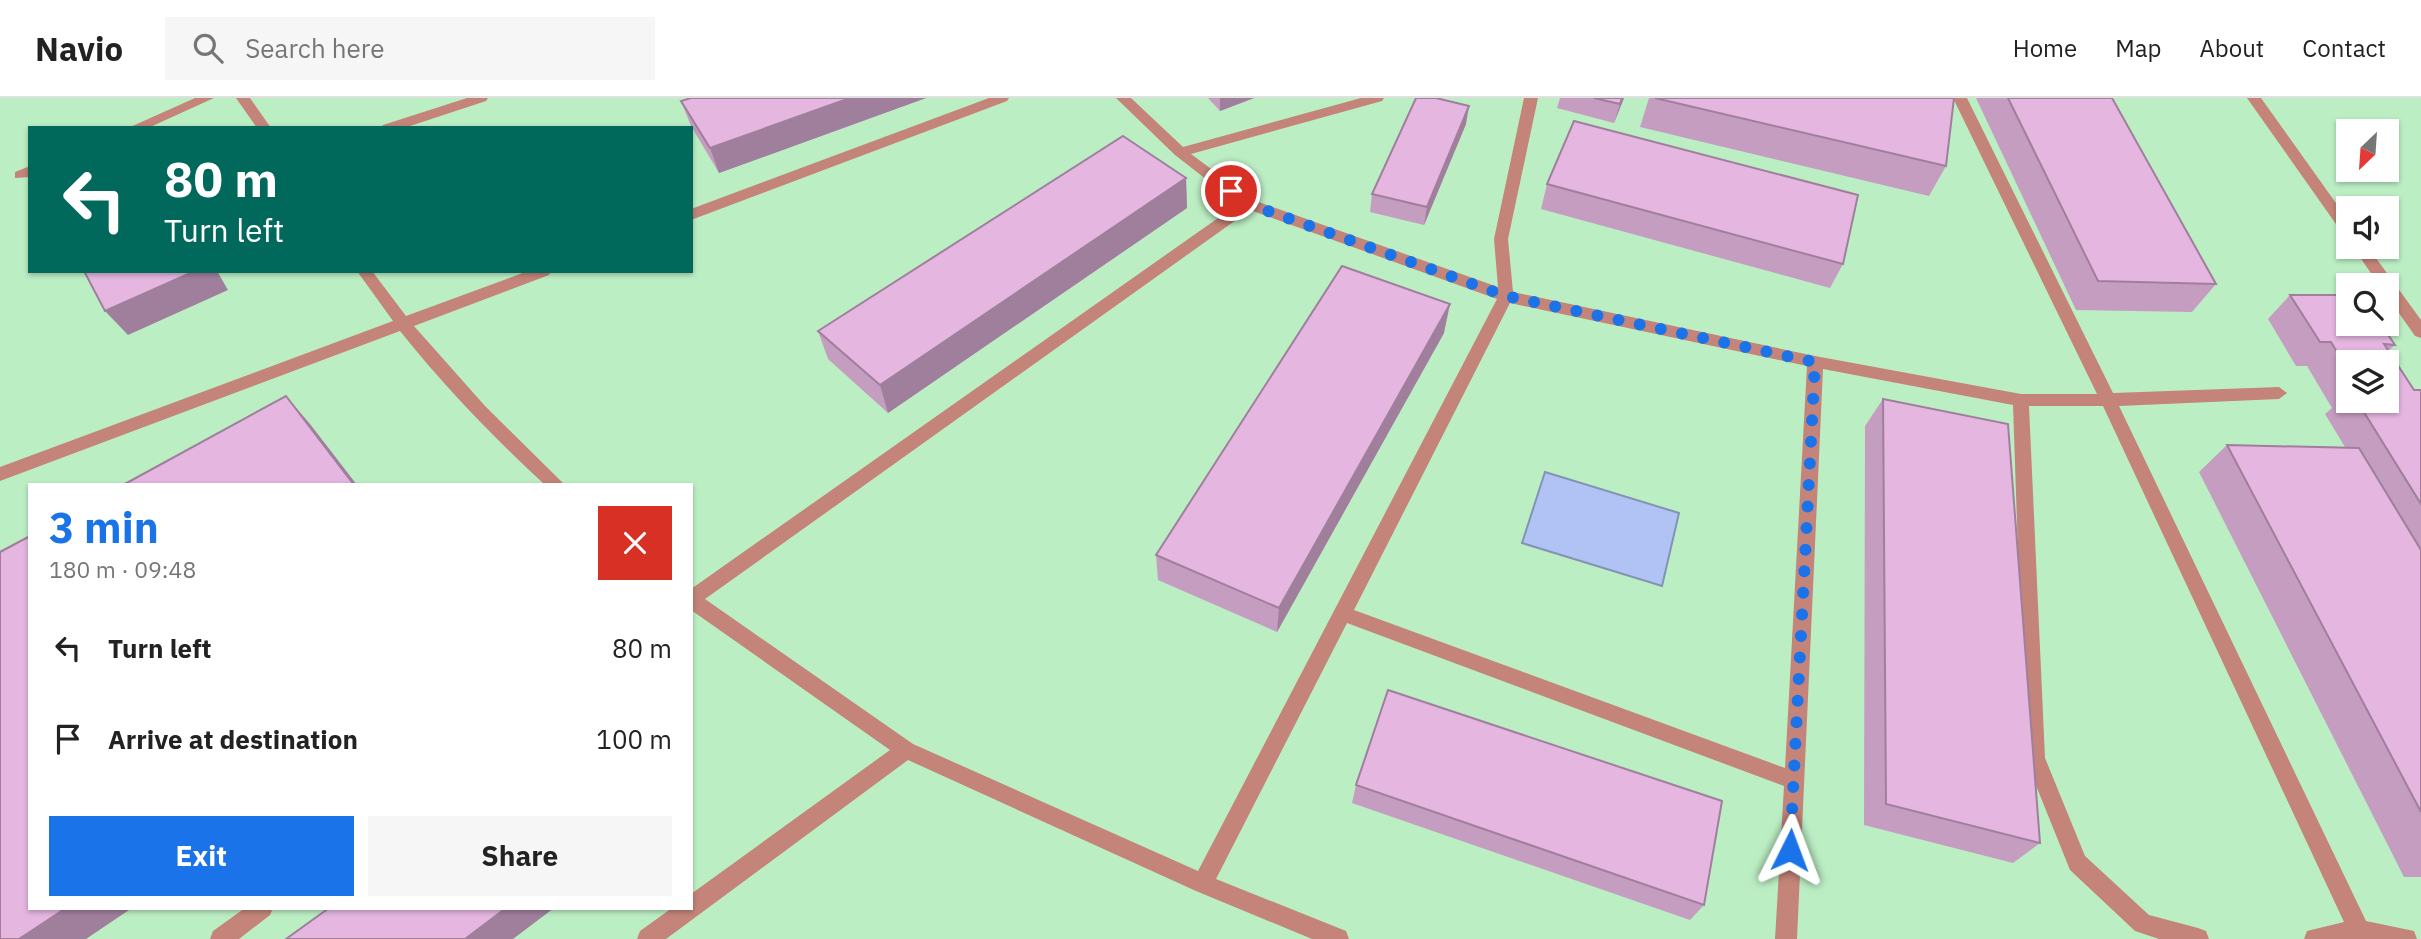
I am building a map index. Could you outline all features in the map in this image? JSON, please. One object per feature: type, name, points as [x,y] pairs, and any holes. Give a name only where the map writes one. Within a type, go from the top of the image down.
[{"type":"street","points":[[140,126],[207,98]]},
{"type":"street","points":[[243,98],[263,126]]},
{"type":"street","points":[[394,126],[481,98]]},
{"type":"street","points":[[693,214],[1002,98]]},
{"type":"street","points":[[1123,98],[1180,152],[1248,204],[1506,296],[1815,362],[2021,400],[2108,400],[2279,393]]},
{"type":"street","points":[[1180,152],[1377,98]]},
{"type":"street","points":[[1203,884],[1506,296],[1501,239],[1531,98]]},
{"type":"street","points":[[1960,98],[2108,400],[2359,930]]},
{"type":"street","points":[[2254,98],[2336,213]]},
{"type":"street","points":[[693,598],[1248,204]]},
{"type":"street","points":[[2369,259],[2421,332]]},
{"type":"street","points":[[365,273],[402,325],[525,457],[555,483]]},
{"type":"street","points":[[0,474],[539,273]]},
{"type":"street","points":[[1787,939],[1815,362]]},
{"type":"street","points":[[2021,400],[2035,758],[2077,863],[2143,924],[2198,939]]},
{"type":"street","points":[[693,600],[906,750],[1203,884],[1338,939]]},
{"type":"street","points":[[1343,614],[1793,780]]},
{"type":"street","points":[[693,907],[906,750]]},
{"type":"street","points":[[221,939],[260,910]]},
{"type":"street","points":[[648,939],[688,910]]},
{"type":"street","points":[[2315,939],[2359,930],[2406,939]]},
{"type":"water","points":[[1545,472],[1679,513],[1662,586],[1522,543]]},
{"type":"building","points":[[691,98],[850,98],[710,148],[681,101]]},
{"type":"building","points":[[1416,98],[1436,98],[1469,106],[1427,207],[1372,194]]},
{"type":"building","points":[[1594,98],[1622,98],[1620,104]]},
{"type":"building","points":[[1655,98],[1954,98],[1946,166]]},
{"type":"building","points":[[2008,98],[2112,98],[2216,284],[2098,281]]},
{"type":"building","points":[[1574,121],[1858,195],[1843,264],[1547,184]]},
{"type":"building","points":[[1123,136],[1186,178],[880,385],[818,331]]},
{"type":"building","points":[[1342,266],[1450,304],[1279,608],[1156,555]]},
{"type":"building","points":[[85,273],[190,273],[105,311]]},
{"type":"building","points":[[2290,295],[2336,295],[2336,336],[2389,336],[2395,345],[2384,344],[2388,350],[2336,350],[2331,342],[2320,342]]},
{"type":"building","points":[[2399,367],[2414,390],[2421,390],[2421,504],[2364,413],[2399,413]]},
{"type":"building","points":[[286,396],[352,483],[127,483]]},
{"type":"building","points":[[1883,399],[2008,424],[2040,843],[1886,804]]},
{"type":"building","points":[[2227,445],[2359,448],[2421,550],[2421,812]]},
{"type":"building","points":[[28,537],[28,910],[63,910],[19,939],[0,939],[0,552]]},
{"type":"building","points":[[1388,690],[1722,801],[1704,905],[1356,785]]},
{"type":"building","points":[[326,910],[503,910],[465,939],[286,939]]},
{"type":"route","points":[[1231,191],[1248,204],[1506,296],[1815,362],[1790,850]]}]
